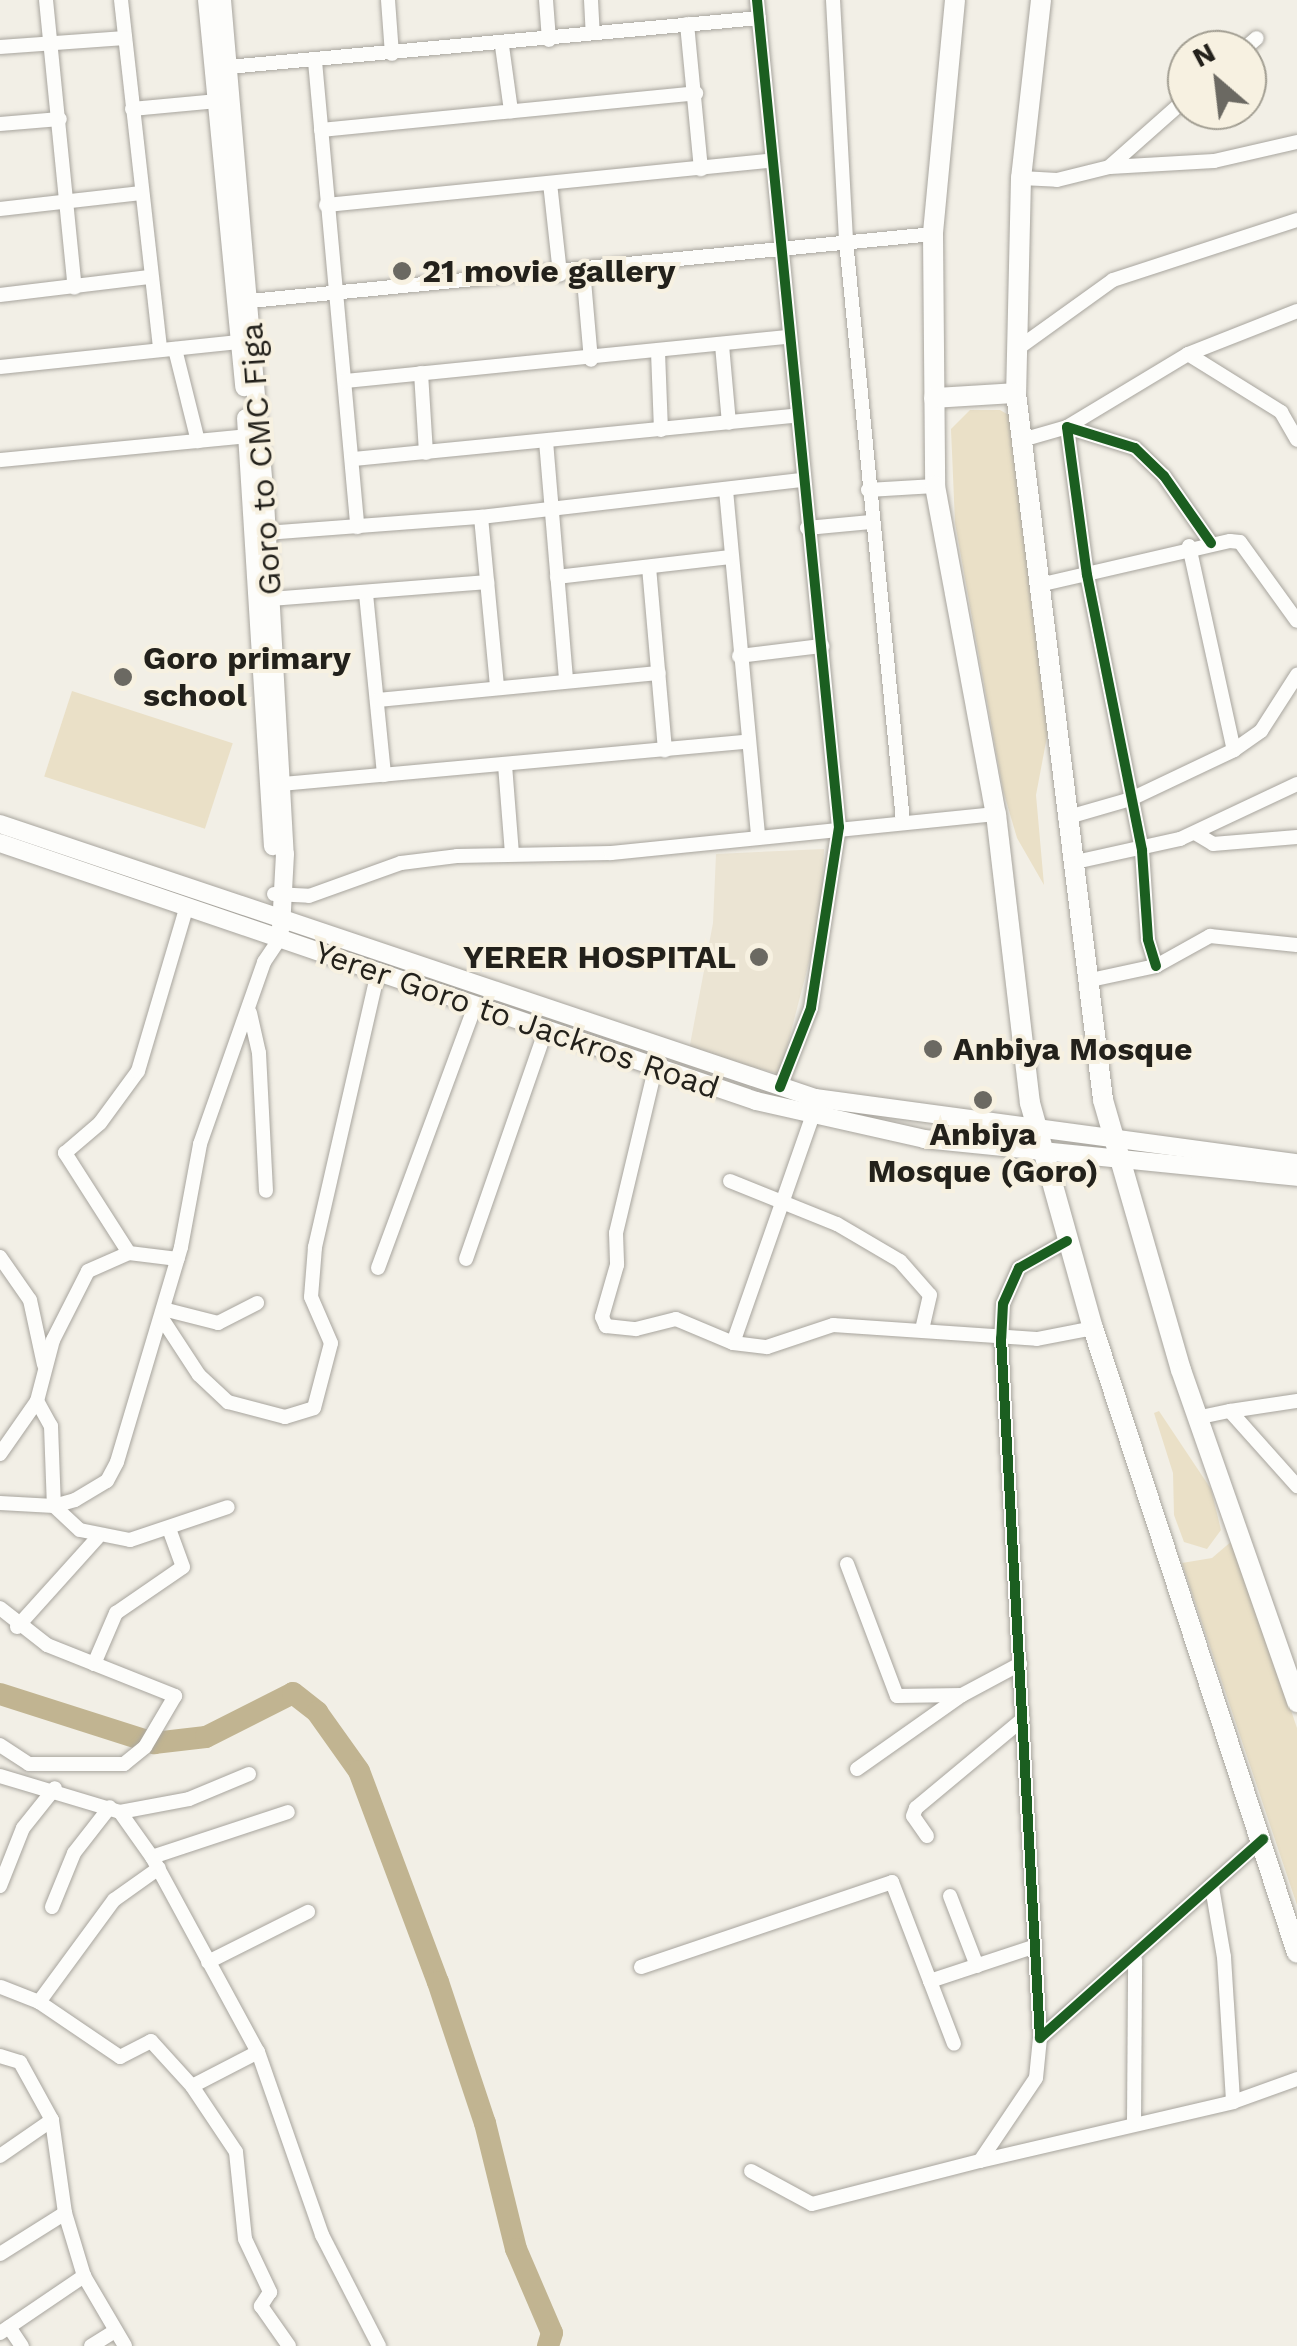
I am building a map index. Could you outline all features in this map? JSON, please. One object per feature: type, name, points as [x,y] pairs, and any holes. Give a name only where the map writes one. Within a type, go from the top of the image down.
[{"type":"highway","points":[[955,0],[933,234],[935,486],[996,814],[1037,1130],[1093,1328],[1297,1952]]},
{"type":"highway","points":[[1042,0],[1021,178],[1016,393],[1086,982],[1116,1148],[1196,1418],[1297,1702]]},
{"type":"highway","points":[[934,398],[1016,393]]},
{"type":"main road","points":[[207,0],[247,436],[257,502],[279,895],[272,942]]},
{"type":"main road","name":"Goro to CMC Figa","points":[[222,0],[250,301],[257,502],[266,533],[271,600],[282,784],[279,895]]},
{"type":"main road","points":[[0,824],[780,1087],[846,1104],[1037,1130],[1116,1148],[1297,1178]]},
{"type":"main road","name":"Yerer Goro to Jackros Road","points":[[0,843],[272,942],[378,972],[756,1101],[909,1137],[1043,1153],[1116,1148]]},
{"type":"main road","points":[[1116,1148],[1297,1162]]},
{"type":"street","points":[[46,0],[75,288]]},
{"type":"street","points":[[121,0],[149,277],[167,350],[198,441]]},
{"type":"street","points":[[388,0],[392,54]]},
{"type":"street","points":[[546,0],[549,40]]},
{"type":"street","points":[[591,0],[593,34]]},
{"type":"street","points":[[757,0],[777,248],[840,827],[811,1008],[780,1087]]},
{"type":"street","points":[[833,0],[846,242],[902,821]]},
{"type":"street","points":[[228,68],[502,46],[759,18]]},
{"type":"street","points":[[688,24],[702,169]]},
{"type":"street","points":[[0,47],[125,38]]},
{"type":"street","points":[[502,46],[511,111]]},
{"type":"street","points":[[315,61],[358,527]]},
{"type":"street","points":[[321,130],[696,93]]},
{"type":"street","points":[[132,109],[218,102]]},
{"type":"street","points":[[1109,167],[1167,116]]},
{"type":"street","points":[[0,124],[60,119]]},
{"type":"street","points":[[1021,178],[1057,180],[1109,167],[1214,161],[1297,142]]},
{"type":"street","points":[[326,206],[770,161]]},
{"type":"street","points":[[550,183],[560,274]]},
{"type":"street","points":[[0,210],[142,192]]},
{"type":"street","points":[[1017,349],[1113,280],[1297,220]]},
{"type":"street","points":[[250,301],[560,274],[583,268],[933,234]]},
{"type":"street","points":[[583,268],[592,360]]},
{"type":"street","points":[[0,295],[149,277]]},
{"type":"street","points":[[1022,440],[1067,427],[1188,354],[1297,311]]},
{"type":"street","points":[[345,381],[592,360],[788,337]]},
{"type":"street","points":[[0,366],[239,342]]},
{"type":"street","points":[[722,345],[729,423]]},
{"type":"street","points":[[658,352],[661,430]]},
{"type":"street","points":[[1188,354],[1289,410],[1297,440]]},
{"type":"street","points":[[421,373],[426,453]]},
{"type":"street","points":[[354,459],[796,416]]},
{"type":"street","points":[[1067,427],[1146,457],[1211,543]]},
{"type":"street","points":[[1067,427],[1088,575],[1142,850],[1156,966]]},
{"type":"street","points":[[0,460],[247,436]]},
{"type":"street","points":[[546,441],[566,680]]},
{"type":"street","points":[[266,533],[481,517],[804,480]]},
{"type":"street","points":[[868,490],[935,486]]},
{"type":"street","points":[[726,490],[758,838]]},
{"type":"street","points":[[481,517],[498,686]]},
{"type":"street","points":[[807,528],[871,522]]},
{"type":"street","points":[[1039,586],[1189,546],[1240,542],[1297,621]]},
{"type":"street","points":[[1189,546],[1234,750]]},
{"type":"street","points":[[557,577],[730,557]]},
{"type":"street","points":[[649,567],[665,750]]},
{"type":"street","points":[[271,600],[487,582]]},
{"type":"street","points":[[366,594],[384,775]]},
{"type":"street","points":[[740,656],[822,646]]},
{"type":"street","points":[[377,700],[659,673]]},
{"type":"street","points":[[1065,818],[1130,799],[1234,750],[1261,731],[1297,675]]},
{"type":"street","points":[[282,784],[747,742]]},
{"type":"street","points":[[504,765],[512,854]]},
{"type":"street","points":[[1070,863],[1142,850],[1194,833],[1297,784]]},
{"type":"street","points":[[279,895],[323,892],[401,863],[512,854],[611,853],[996,814]]},
{"type":"street","points":[[1194,833],[1213,844],[1297,837]]},
{"type":"street","points":[[130,1253],[65,1153],[100,1123],[138,1070],[186,909]]},
{"type":"street","points":[[1086,982],[1156,966],[1210,936],[1297,945]]},
{"type":"street","points":[[0,1503],[54,1506],[107,1481],[178,1259],[200,1144],[272,942]]},
{"type":"street","points":[[162,1313],[198,1375],[228,1402],[285,1417],[314,1408],[330,1344],[311,1298],[315,1247],[378,972]]},
{"type":"street","points":[[378,1268],[475,1006]]},
{"type":"street","points":[[250,1011],[260,1053],[266,1191]]},
{"type":"street","points":[[466,1259],[546,1029]]},
{"type":"street","points":[[656,1065],[602,1317],[618,1330],[676,1319],[733,1343],[767,1347],[833,1325],[1001,1338],[1093,1328]]},
{"type":"street","points":[[733,1343],[812,1115]]},
{"type":"street","points":[[730,1180],[783,1200],[900,1262],[930,1295],[922,1330]]},
{"type":"street","points":[[980,2160],[1036,2078],[1040,2038],[1001,1338],[1003,1304],[1019,1268],[1067,1240]]},
{"type":"street","points":[[0,1454],[37,1401],[59,1325],[88,1271],[130,1253],[178,1259]]},
{"type":"street","points":[[0,1257],[30,1300],[45,1372]]},
{"type":"street","points":[[162,1313],[218,1324],[257,1302]]},
{"type":"street","points":[[1196,1418],[1297,1400]]},
{"type":"street","points":[[37,1401],[51,1426],[54,1506]]},
{"type":"street","points":[[1230,1410],[1297,1486]]},
{"type":"street","points":[[54,1506],[97,1538],[170,1531],[228,1508]]},
{"type":"street","points":[[94,1664],[116,1613],[183,1567],[170,1531]]},
{"type":"street","points":[[17,1627],[97,1538]]},
{"type":"street","points":[[847,1564],[897,1696],[962,1695]]},
{"type":"street","points":[[0,1608],[17,1627],[94,1664],[169,1690],[175,1696],[145,1747],[113,1766],[0,1776]]},
{"type":"street","points":[[857,1769],[962,1695],[1020,1664]]},
{"type":"street","points":[[927,1836],[913,1816],[916,1808],[1023,1718]]},
{"type":"street","points":[[0,1744],[26,1771],[55,1788],[115,1810],[189,1799],[249,1774]]},
{"type":"street","points":[[0,1886],[23,1828],[55,1788]]},
{"type":"street","points":[[115,1810],[155,1863],[258,2052],[322,2235],[379,2346]]},
{"type":"street","points":[[52,1906],[74,1853],[115,1810]]},
{"type":"street","points":[[39,2002],[114,1900],[155,1863],[288,1812]]},
{"type":"street","points":[[1040,2038],[1135,1960],[1263,1839]]},
{"type":"street","points":[[641,1968],[892,1882],[954,2044]]},
{"type":"street","points":[[1212,1887],[1224,1957],[1233,2102]]},
{"type":"street","points":[[950,1896],[977,1966]]},
{"type":"street","points":[[208,1962],[308,1912]]},
{"type":"street","points":[[930,1981],[1033,1948]]},
{"type":"street","points":[[1134,2122],[1135,1960]]},
{"type":"street","points":[[1,1987],[39,2002],[120,2057],[151,2041],[192,2086],[236,2152],[245,2240],[270,2292],[261,2306],[289,2346]]},
{"type":"street","points":[[192,2086],[258,2052]]},
{"type":"street","points":[[0,2056],[20,2062],[52,2120],[65,2213],[84,2276],[125,2346]]},
{"type":"street","points":[[751,2172],[812,2204],[1134,2122],[1233,2102],[1297,2079]]},
{"type":"street","points":[[0,2156],[52,2120]]},
{"type":"street","points":[[0,2254],[65,2213]]},
{"type":"street","points":[[22,2346],[5,2330],[84,2276]]},
{"type":"street","points":[[91,2346],[115,2331]]},
{"type":"shaded area","points":[[970,410],[1000,410],[1014,418],[1049,726],[1036,795],[1044,885],[1017,838],[1003,790],[955,523],[951,429]]},
{"type":"shaded area","points":[[72,691],[233,743],[205,829],[44,777]]},
{"type":"shaded area","name":"YERER HOSPITAL","points":[[824,849],[821,916],[780,1074],[689,1050],[713,923],[716,854]]},
{"type":"shaded area","points":[[1159,1411],[1211,1489],[1221,1530],[1207,1549],[1184,1542],[1174,1515],[1173,1473],[1154,1413]]},
{"type":"shaded area","points":[[1233,1540],[1297,1728],[1297,1905],[1182,1563],[1212,1558]]},
{"type":"waterway","points":[[0,1694],[154,1743],[206,1737],[293,1693],[317,1712],[359,1771],[438,1982],[485,2123],[516,2249],[552,2333],[548,2346]]},
{"type":"cycle path","points":[[757,0],[839,827],[811,1008],[780,1087]]},
{"type":"cycle path","points":[[1156,966],[1148,939],[1142,850],[1087,575],[1067,427],[1135,448],[1164,476],[1211,543]]},
{"type":"cycle path","points":[[1067,1241],[1019,1268],[1003,1304],[1001,1338],[1040,2038],[1263,1839]]},
{"type":"place","name":"21 movie gallery","points":[[402,271]]},
{"type":"place","name":"Goro primary school","points":[[123,677]]},
{"type":"place","name":"YERER HOSPITAL","points":[[759,957]]},
{"type":"place","name":"Anbiya Mosque","points":[[933,1049]]},
{"type":"place","name":"Anbiya Mosque (Goro)","points":[[983,1100]]}]
